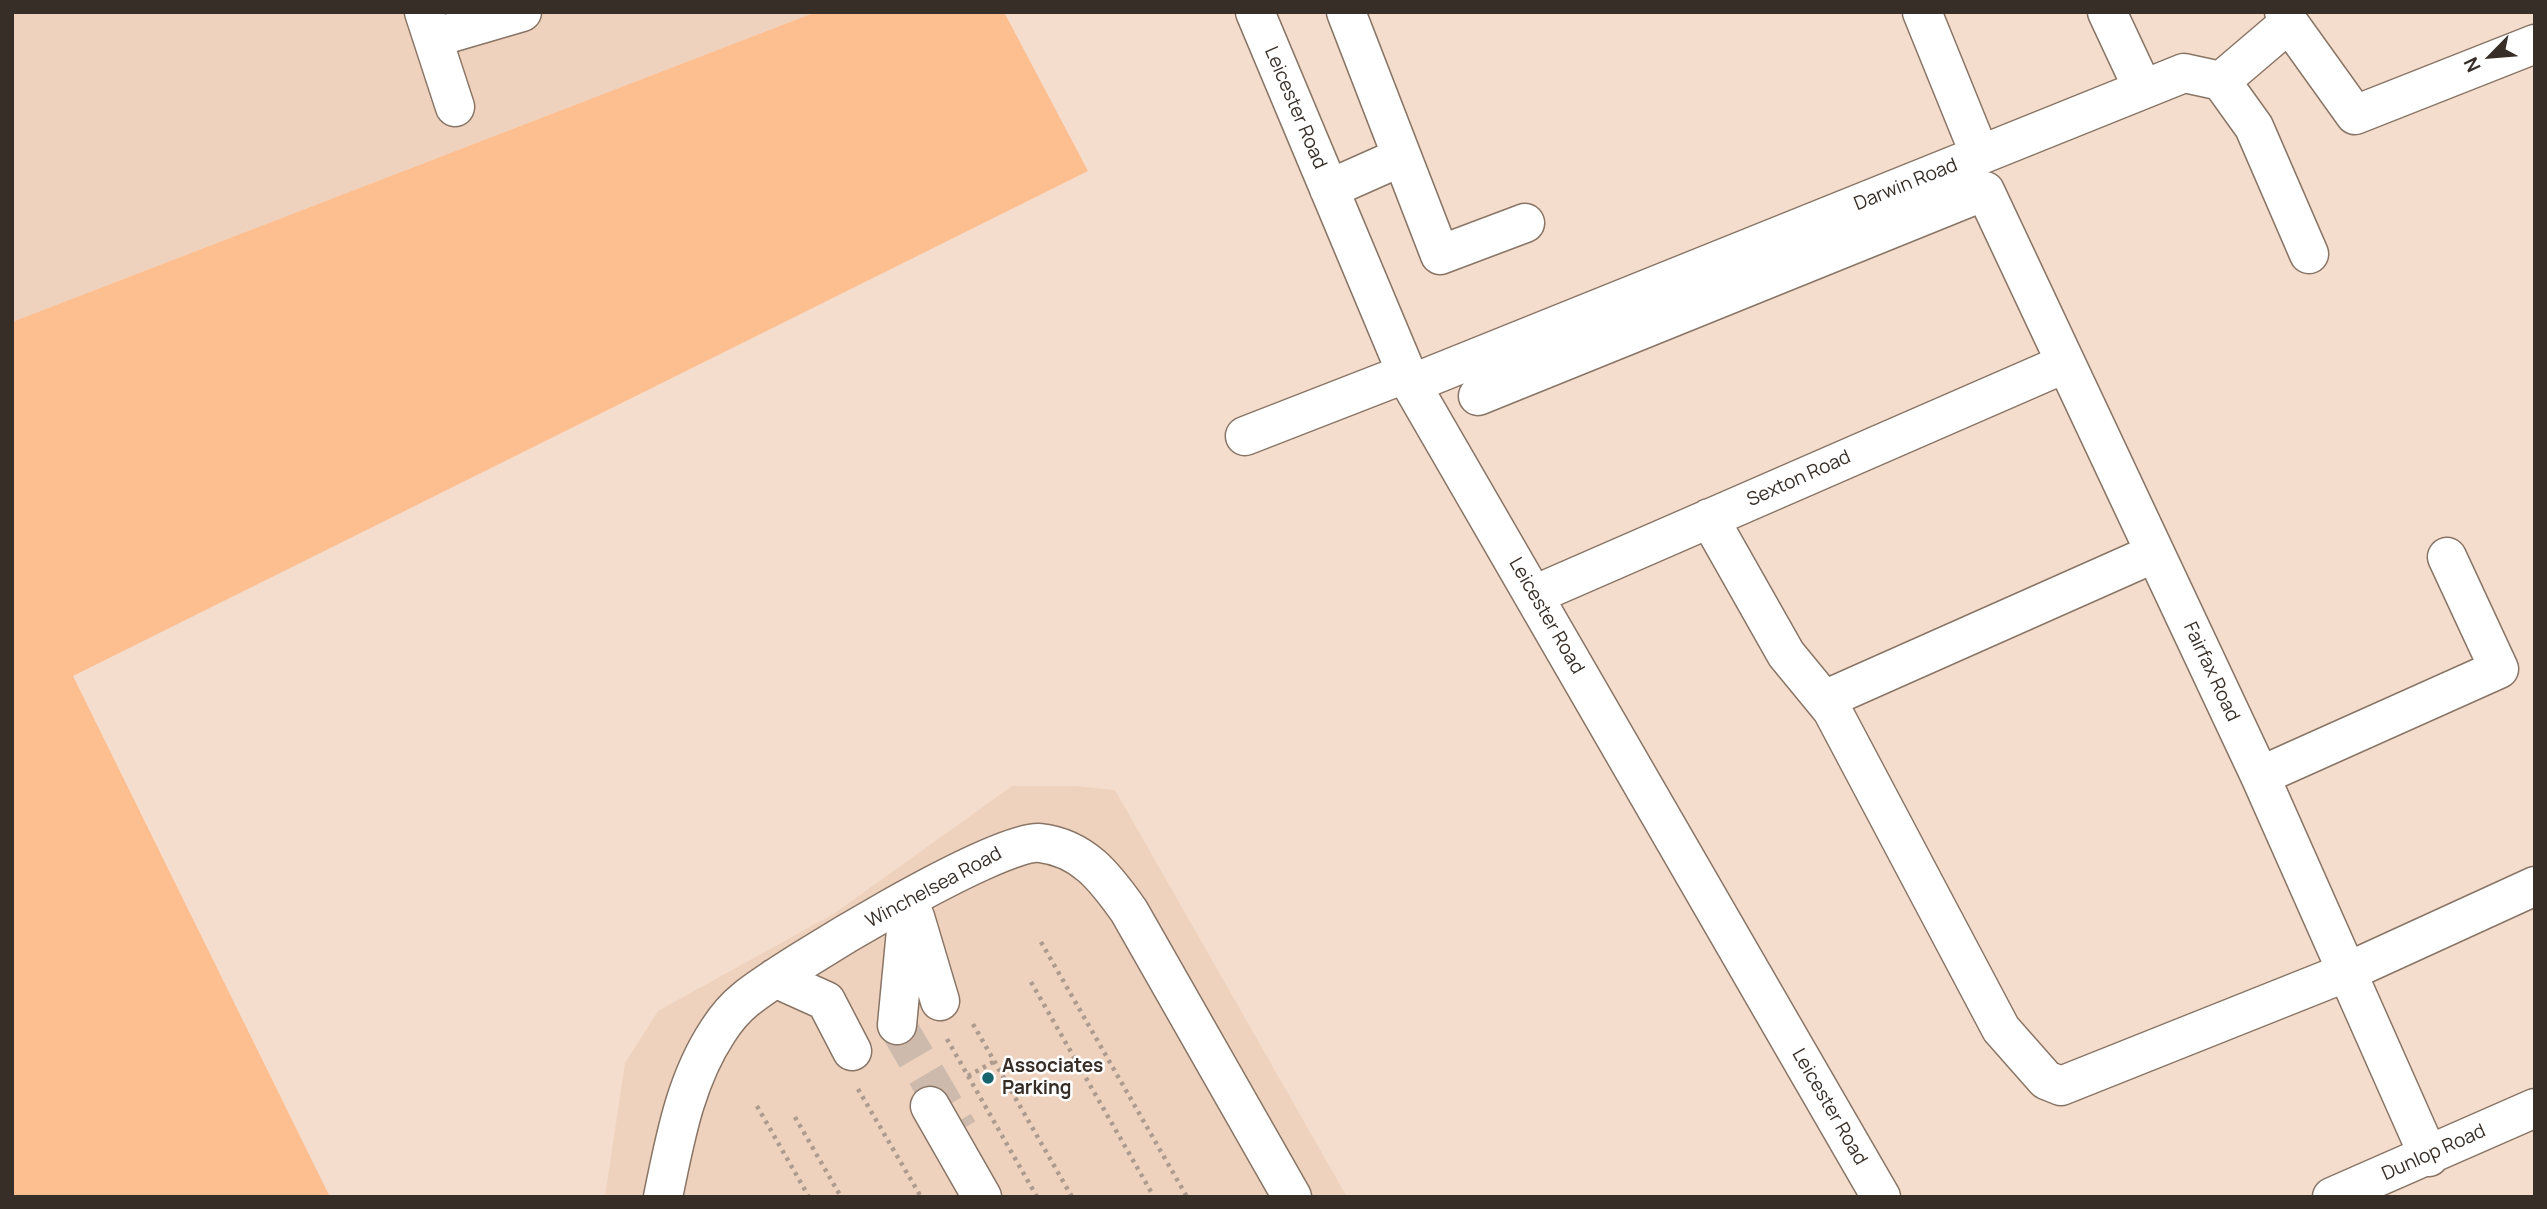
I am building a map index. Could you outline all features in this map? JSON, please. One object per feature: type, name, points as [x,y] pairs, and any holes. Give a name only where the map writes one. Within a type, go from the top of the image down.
[{"type":"street","points":[[455,107],[429,25],[522,12]]},
{"type":"street","points":[[1346,12],[1440,255],[1525,223]]},
{"type":"street","name":"Fairfax Road","points":[[1922,12],[1982,173],[2064,364],[2260,776],[2429,1157]]},
{"type":"street","points":[[2107,12],[2143,89]]},
{"type":"street","name":"Leicester Road","points":[[1267,16],[1329,189],[1409,379],[1881,1197]]},
{"type":"street","points":[[2309,254],[2255,127],[2221,81],[2286,18],[2355,115],[2535,44]]},
{"type":"street","name":"Darwin Road","points":[[1245,436],[1409,379],[1517,359],[1982,173],[2143,89],[2184,73],[2221,81]]},
{"type":"street","points":[[1329,189],[1401,157]]},
{"type":"street","points":[[1478,396],[1517,359]]},
{"type":"street","name":"Sexton Road","points":[[1534,595],[2064,364]]},
{"type":"street","points":[[1709,518],[1786,654],[1832,710],[2001,1029],[2046,1080],[2061,1086],[2347,972],[2535,886]]},
{"type":"street","points":[[1824,700],[2155,553]]},
{"type":"street","points":[[2260,776],[2499,669],[2447,557]]},
{"type":"street","name":"Winchelsea Road","points":[[663,1197],[679,1120],[699,1068],[718,1031],[744,1000],[775,978],[909,898],[1005,850],[1036,842],[1068,848],[1103,874],[1129,911],[1292,1197]]},
{"type":"street","points":[[909,898],[950,1016]]},
{"type":"street","points":[[897,1026],[909,898]]},
{"type":"street","points":[[775,978],[826,1001],[853,1067]]},
{"type":"street","points":[[930,1106],[982,1197]]},
{"type":"street","name":"Dunlop Road","points":[[2332,1197],[2429,1157],[2535,1108]]},
{"type":"path","points":[[1041,942],[1187,1197]]},
{"type":"path","points":[[1031,982],[1154,1197]]},
{"type":"path","points":[[950,1016],[1037,1197]]},
{"type":"path","points":[[950,1016],[1072,1197]]},
{"type":"path","points":[[853,1067],[921,1197]]},
{"type":"path","points":[[757,1105],[809,1197]]},
{"type":"path","points":[[795,1117],[841,1197]]},
{"type":"shaded area","points":[[12,12],[816,12],[12,322]]},
{"type":"shaded area","points":[[816,12],[1004,12],[1088,171],[73,676],[330,1197],[12,1197],[12,322]]},
{"type":"shaded area","points":[[1012,786],[1076,786],[1115,790],[1347,1197],[605,1197],[625,1063],[658,1011],[835,913]]},
{"type":"tunnel","points":[[897,1025],[959,1131]]},
{"type":"place","name":"Associates Parking","points":[[988,1078]]}]
